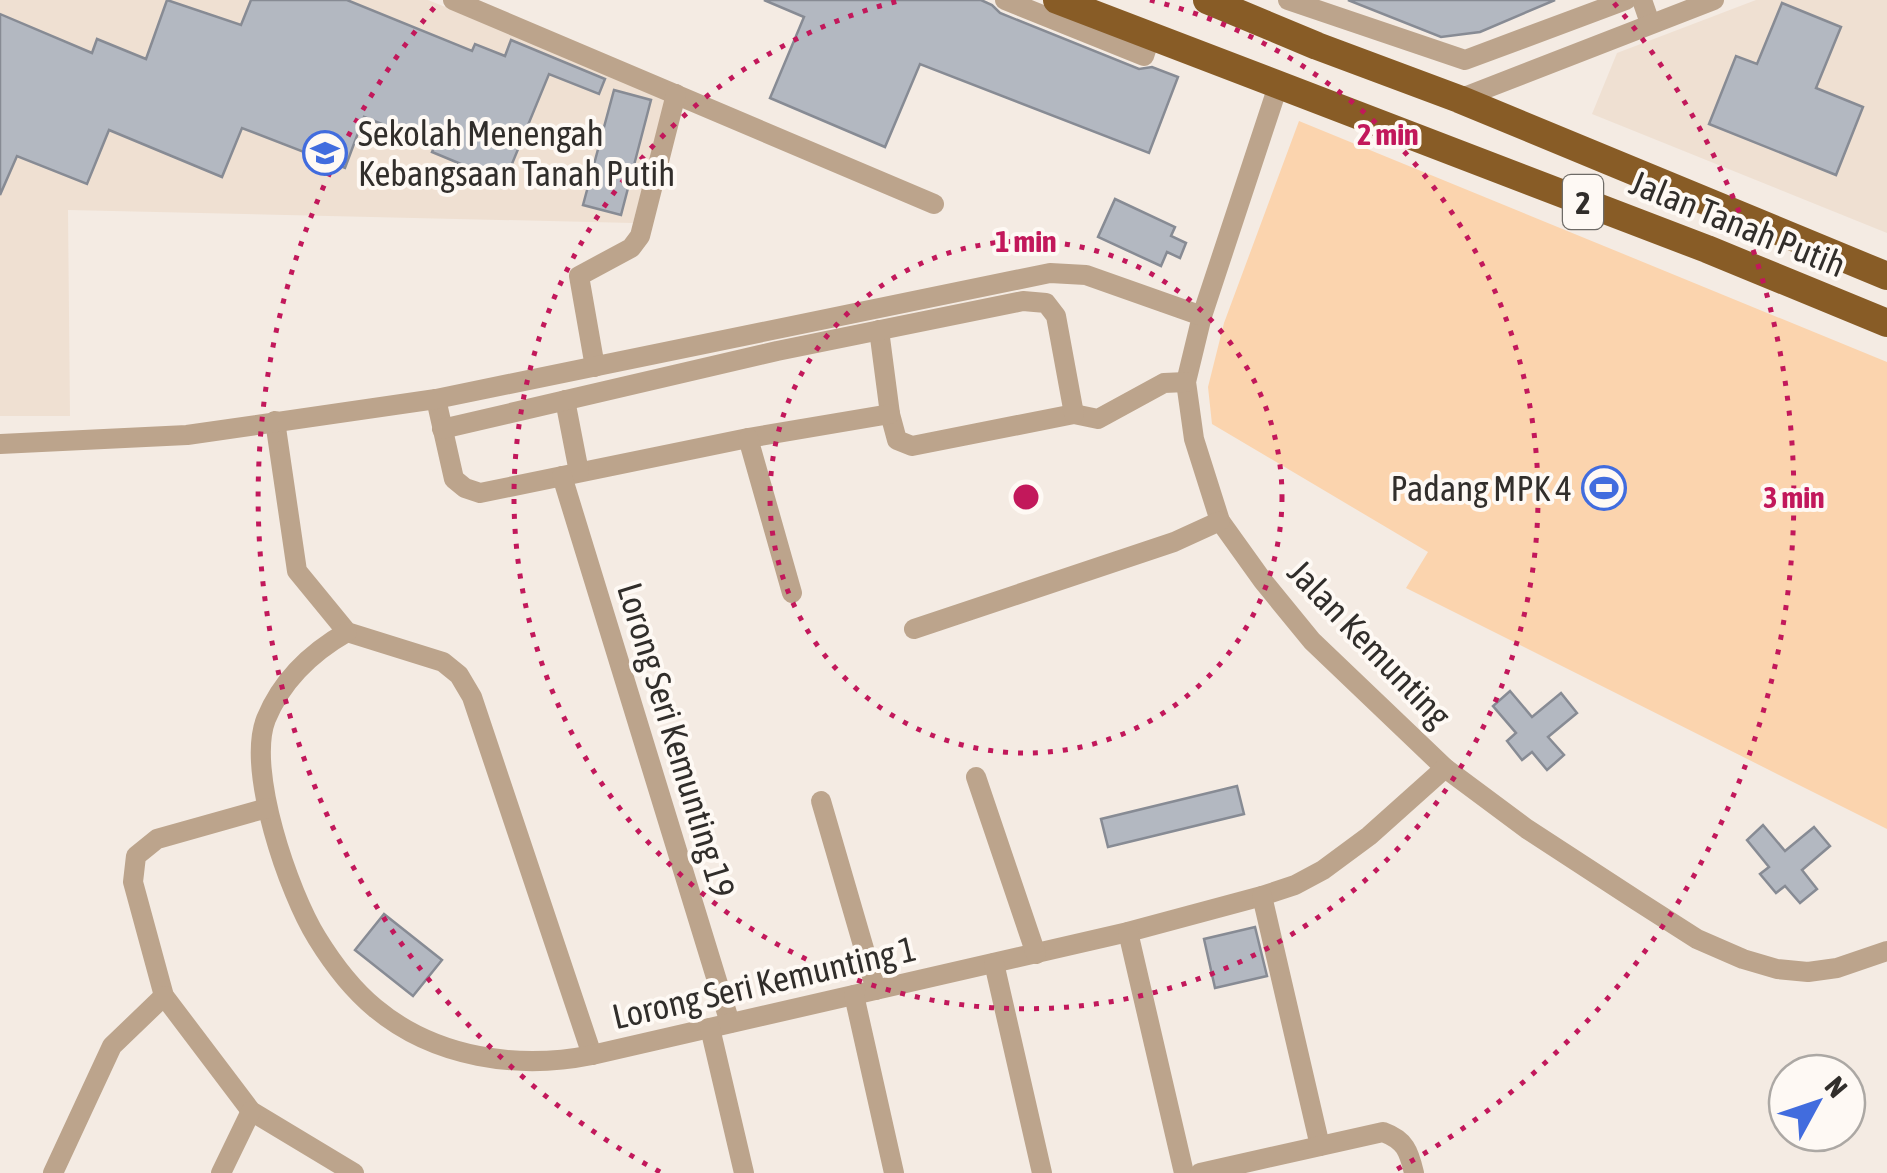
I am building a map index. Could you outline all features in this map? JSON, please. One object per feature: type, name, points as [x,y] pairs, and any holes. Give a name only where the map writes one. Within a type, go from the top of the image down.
[{"type":"highway","name":"Jalan Tanah Putih","points":[[1057,0],[1147,47],[1278,86],[1688,242],[1887,323]]},
{"type":"highway","name":"Jalan Tanah Putih","points":[[1207,0],[1459,99],[1887,276]]},
{"type":"street","points":[[453,0],[934,204]]},
{"type":"street","points":[[1005,0],[1147,47]]},
{"type":"street","points":[[1288,0],[1465,60],[1626,0]]},
{"type":"street","points":[[1642,0],[1650,23]]},
{"type":"street","points":[[1459,99],[1714,0]]},
{"type":"street","points":[[1317,46],[1326,14]]},
{"type":"street","name":"Jalan Kemunting","points":[[1278,86],[1202,316],[1186,382],[1194,439],[1220,521],[1312,641],[1445,768],[1527,830],[1697,938],[1743,959],[1777,969],[1808,972],[1837,968],[1887,951]]},
{"type":"street","points":[[595,367],[579,276],[631,248],[640,236],[676,94]]},
{"type":"street","points":[[0,444],[187,434],[436,399],[1050,273],[1086,274],[1202,316]]},
{"type":"street","points":[[442,429],[1023,300],[1046,303],[1056,316],[1074,414]]},
{"type":"street","points":[[879,330],[897,440],[912,446],[1074,414],[1098,419],[1164,383],[1186,382]]},
{"type":"street","points":[[436,399],[454,479],[480,493],[748,438],[890,414]]},
{"type":"street","name":"Lorong Seri Kemunting 19","points":[[565,400],[570,474],[720,1026],[744,1173]]},
{"type":"street","points":[[274,421],[297,572],[347,632],[442,662],[459,675],[472,697],[592,1055]]},
{"type":"street","points":[[748,438],[792,593]]},
{"type":"street","points":[[914,628],[1174,542],[1220,521]]},
{"type":"street","name":"Lorong Seri Kemunting 1","points":[[347,632],[320,648],[295,673],[264,723],[262,760],[267,808],[294,890],[316,935],[347,980],[377,1010],[445,1047],[483,1058],[558,1062],[592,1055],[1036,954],[1262,896],[1323,870],[1369,836],[1445,768]]},
{"type":"street","points":[[976,777],[1036,954]]},
{"type":"street","points":[[821,801],[876,990]]},
{"type":"street","points":[[267,808],[157,839],[136,856],[133,882],[164,996],[251,1111],[354,1173]]},
{"type":"street","points":[[1262,896],[1320,1146]]},
{"type":"street","points":[[1128,932],[1184,1173]]},
{"type":"street","points":[[994,963],[1042,1173]]},
{"type":"street","points":[[854,995],[894,1173]]},
{"type":"street","points":[[53,1173],[112,1046],[164,996]]},
{"type":"street","points":[[221,1173],[251,1111]]},
{"type":"street","points":[[1200,1173],[1262,1166],[1320,1146],[1383,1132],[1397,1137],[1409,1149],[1414,1173]]},
{"type":"shaded area","name":"Sekolah Menengah Kebangsaan Tanah Putih","points":[[0,0],[428,0],[666,96],[633,223],[68,210],[70,416],[0,416]]},
{"type":"shaded area","points":[[1756,0],[1887,0],[1887,233],[1592,114],[1617,53]]},
{"type":"shaded area","name":"Padang MPK 4","points":[[1299,121],[1887,362],[1887,829],[1406,588],[1428,552],[1212,424],[1208,387],[1224,323]]},
{"type":"building","points":[[167,0],[241,25],[251,0],[347,0],[472,51],[475,44],[505,56],[511,40],[605,79],[599,94],[549,74],[502,188],[459,170],[461,164],[432,152],[435,145],[364,117],[345,168],[242,128],[222,177],[109,130],[87,184],[17,156],[0,195],[0,14],[92,53],[97,39],[146,59]]},
{"type":"building","points":[[764,0],[981,0],[1000,13],[1139,69],[1152,67],[1178,77],[1149,153],[920,64],[885,147],[770,98],[804,17]]},
{"type":"building","points":[[1348,0],[1555,0],[1480,32],[1441,37]]},
{"type":"building","points":[[1782,3],[1841,27],[1816,88],[1863,107],[1836,175],[1709,124],[1736,56],[1757,64]]},
{"type":"building","points":[[614,90],[651,100],[621,215],[583,205]]},
{"type":"building","points":[[1115,199],[1175,227],[1171,236],[1186,243],[1180,258],[1167,252],[1161,266],[1098,237]]},
{"type":"building","points":[[1510,691],[1532,717],[1561,693],[1577,713],[1548,737],[1564,755],[1547,770],[1532,752],[1522,760],[1507,741],[1516,733],[1493,706]]},
{"type":"building","points":[[1237,786],[1244,814],[1108,847],[1101,819]]},
{"type":"building","points":[[1763,825],[1785,851],[1814,827],[1830,846],[1802,870],[1817,889],[1800,903],[1785,886],[1776,893],[1760,874],[1769,867],[1747,840]]},
{"type":"building","points":[[384,914],[442,960],[413,996],[355,950]]},
{"type":"building","points":[[1255,927],[1267,976],[1215,988],[1204,939]]},
{"type":"place","name":"Sekolah Menengah Kebangsaan Tanah Putih","points":[[325,153]]},
{"type":"place","name":"Padang MPK 4","points":[[1604,488]]}]
